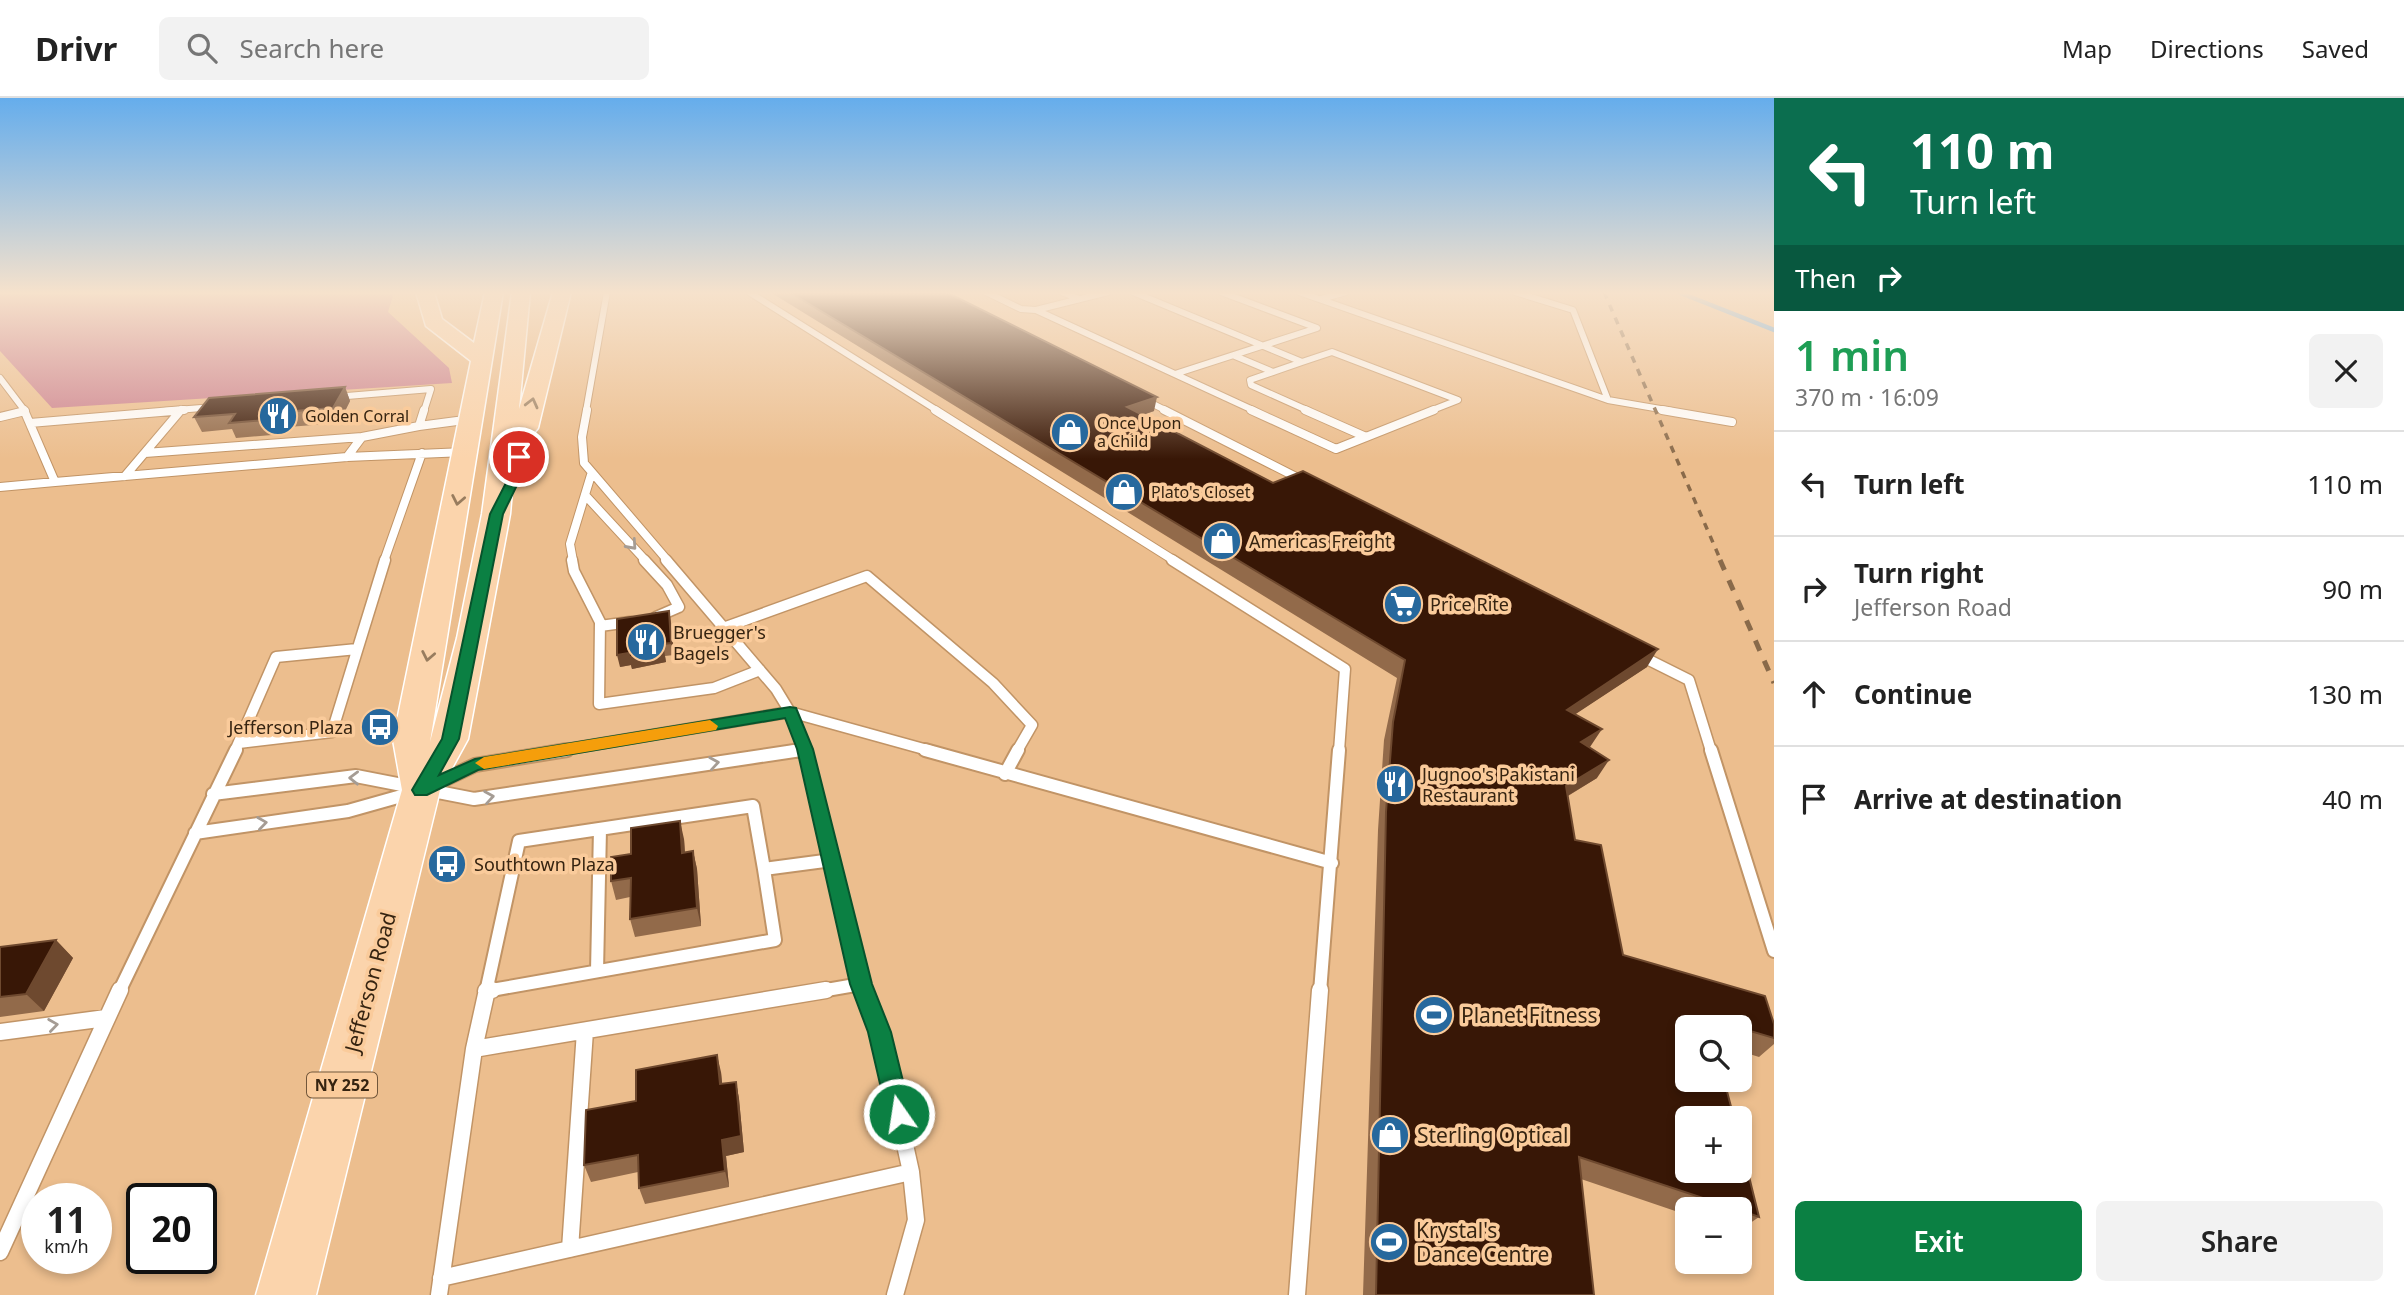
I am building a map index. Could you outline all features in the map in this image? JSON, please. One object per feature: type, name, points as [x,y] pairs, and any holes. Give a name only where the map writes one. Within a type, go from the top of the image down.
[{"type":"main road","points":[[467,348],[483,360]]},
{"type":"main road","name":"Jefferson Road","points":[[421,790],[411,740],[485,348]]},
{"type":"main road","name":"Jefferson Road","points":[[286,1295],[421,790],[450,739],[496,514],[515,348]]},
{"type":"main road","points":[[496,514],[513,481],[548,348]]},
{"type":"lane","points":[[597,348],[581,454],[591,475],[760,670],[790,712],[805,749],[861,984],[880,1032],[911,1172],[916,1220],[895,1295]]},
{"type":"lane","points":[[837,348],[1345,669],[1297,1295]]},
{"type":"lane","points":[[1118,348],[1336,449],[1458,400],[1332,352],[1250,380],[1251,385],[1366,436]]},
{"type":"lane","points":[[1175,374],[1261,348]]},
{"type":"lane","points":[[1266,348],[1302,362]]},
{"type":"lane","points":[[1460,348],[1608,400],[1732,422]]},
{"type":"lane","points":[[1588,348],[1608,400]]},
{"type":"lane","points":[[1235,356],[1273,372]]},
{"type":"lane","points":[[0,378],[25,411],[55,482]]},
{"type":"lane","points":[[330,397],[431,388],[419,426]]},
{"type":"lane","points":[[1133,394],[1306,483]]},
{"type":"lane","points":[[30,423],[222,407]]},
{"type":"lane","points":[[125,476],[181,410]]},
{"type":"lane","points":[[0,417],[25,411]]},
{"type":"lane","points":[[145,453],[362,437],[419,426],[470,435]]},
{"type":"lane","points":[[0,487],[422,453],[470,435]]},
{"type":"lane","points":[[347,457],[362,437]]},
{"type":"lane","points":[[239,743],[332,732],[376,584],[422,453]]},
{"type":"lane","points":[[591,475],[570,544],[574,571],[600,626],[599,704],[714,688],[760,670]]},
{"type":"lane","points":[[585,495],[667,585],[679,607],[653,618],[600,626]]},
{"type":"lane","points":[[723,628],[867,576],[1008,696],[1032,725],[1005,774]]},
{"type":"lane","points":[[1628,648],[1689,680],[1774,951]]},
{"type":"lane","points":[[0,1252],[106,1018],[239,743],[276,657],[357,649]]},
{"type":"lane","points":[[195,833],[348,811],[421,790],[475,765],[790,712],[1332,863]]},
{"type":"lane","points":[[213,794],[356,776],[474,799],[805,749]]},
{"type":"lane","points":[[486,991],[775,940],[753,806],[519,841],[486,991],[474,1049],[440,1287],[570,1249],[911,1172]]},
{"type":"lane","points":[[597,971],[600,829]]},
{"type":"lane","points":[[764,869],[832,860]]},
{"type":"lane","points":[[474,1049],[861,984]]},
{"type":"lane","points":[[0,1032],[106,1018]]},
{"type":"lane","points":[[570,1249],[584,1031]]},
{"type":"shaded area","points":[[0,348],[427,348],[449,368],[452,383],[52,408]]},
{"type":"building","points":[[883,348],[1058,348],[1157,397],[1127,407],[1273,483],[1303,471],[1658,649],[1567,710],[1602,729],[1581,742],[1609,760],[1566,786],[1575,840],[1601,845],[1623,955],[1765,996],[1774,1024],[1774,1038],[1752,1032],[1752,1015],[1675,1015],[1675,1092],[1727,1092],[1731,1106],[1675,1106],[1675,1183],[1751,1183],[1759,1217],[1752,1214],[1752,1197],[1700,1197],[1579,1157],[1594,1295],[1376,1295],[1386,812],[1393,722],[1405,660]]},
{"type":"building","points":[[345,387],[333,408],[282,412],[277,419],[229,423],[235,414],[194,417],[209,398]]},
{"type":"building","name":"Bruegger's Bagels","points":[[669,611],[671,643],[663,644],[663,650],[629,657],[629,653],[617,655],[617,619]]},
{"type":"building","points":[[680,821],[682,853],[693,851],[697,908],[630,919],[631,878],[611,881],[611,857],[631,854],[631,828]]},
{"type":"building","points":[[56,940],[26,994],[0,997],[0,947]]},
{"type":"building","points":[[717,1055],[720,1084],[736,1082],[741,1136],[722,1140],[725,1171],[639,1188],[638,1155],[584,1165],[586,1110],[636,1101],[636,1070]]},
{"type":"railway","points":[[1628,348],[1721,561]]},
{"type":"railway","points":[[1720,560],[1774,683]]},
{"type":"slow traffic","points":[[484,763],[710,726]]},
{"type":"place","name":"Golden Corral","points":[[278,416]]},
{"type":"place","name":"Once Upon a Child","points":[[1070,432]]},
{"type":"place","name":"Plato's Closet","points":[[1124,492]]},
{"type":"place","name":"Americas Freight","points":[[1222,541]]},
{"type":"place","name":"Price Rite","points":[[1403,604]]},
{"type":"place","name":"Bruegger's Bagels","points":[[646,642]]},
{"type":"place","name":"Jefferson Plaza","points":[[380,727]]},
{"type":"place","name":"Jugnoo's Pakistani Restaurant","points":[[1395,784]]},
{"type":"place","name":"Southtown Plaza","points":[[447,864]]},
{"type":"place","name":"Planet Fitness","points":[[1434,1015]]},
{"type":"place","name":"Sterling Optical","points":[[1390,1135]]},
{"type":"place","name":"Krystal's Dance Centre","points":[[1389,1242]]},
{"type":"route","points":[[519,457],[513,481],[496,514],[473,638],[450,739],[421,790],[475,765],[790,712],[805,749],[861,984],[880,1032],[899,1114]]}]
